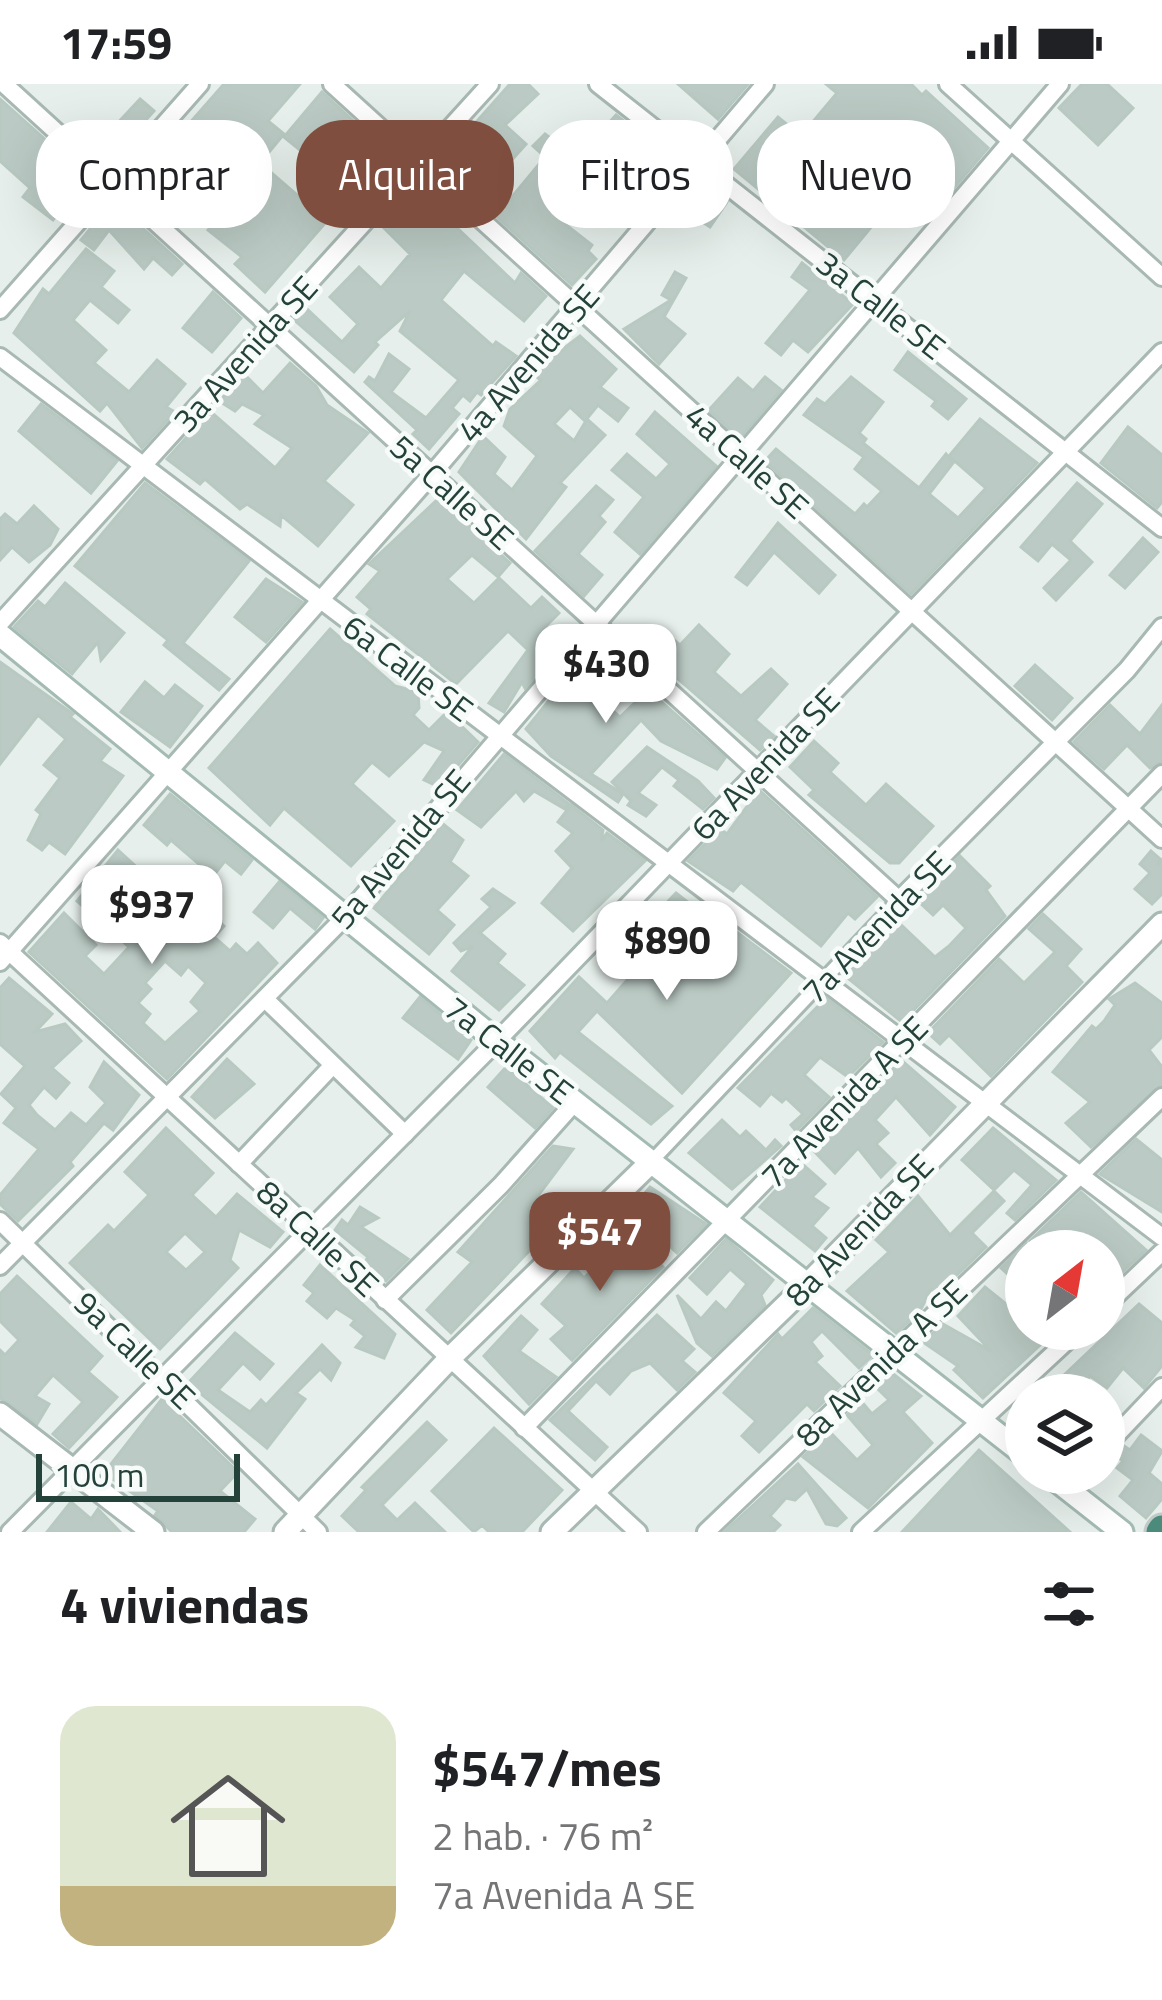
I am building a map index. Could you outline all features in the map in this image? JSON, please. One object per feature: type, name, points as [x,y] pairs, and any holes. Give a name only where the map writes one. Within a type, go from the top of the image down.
[{"type":"street","name":"5a Calle SE","points":[[4,84],[43,120]]},
{"type":"street","points":[[167,120],[200,84]]},
{"type":"street","name":"4a Calle SE","points":[[332,84],[372,120]]},
{"type":"street","name":"3a Avenida SE","points":[[457,120],[490,84]]},
{"type":"street","name":"3a Calle SE","points":[[598,84],[644,120]]},
{"type":"street","name":"4a Avenida SE","points":[[733,121],[765,84]]},
{"type":"street","points":[[948,84],[1162,277]]},
{"type":"street","name":"5a Avenida SE","points":[[0,1266],[344,918],[1060,84]]},
{"type":"street","name":"3a Calle SE","points":[[733,190],[1162,528]]},
{"type":"street","points":[[0,310],[70,228]]},
{"type":"street","name":"5a Calle SE","points":[[162,228],[899,900]]},
{"type":"street","name":"3a Avenida SE","points":[[0,623],[358,228]]},
{"type":"street","name":"4a Calle SE","points":[[491,228],[1162,839]]},
{"type":"street","name":"4a Avenida SE","points":[[3,952],[320,601],[643,228]]},
{"type":"street","name":"6a Avenida SE","points":[[10,1532],[497,1041],[1162,352]]},
{"type":"street","name":"6a Calle SE","points":[[0,357],[1162,1238]]},
{"type":"street","name":"7a Avenida SE","points":[[285,1532],[449,1359],[651,1162],[1162,627]]},
{"type":"street","name":"7a Calle SE","points":[[0,635],[497,1041],[1005,1440]]},
{"type":"street","name":"7a Avenida A SE","points":[[524,1428],[1162,775]]},
{"type":"street","name":"8a Avenida SE","points":[[552,1532],[807,1285],[1162,924]]},
{"type":"street","name":"8a Calle SE","points":[[3,952],[638,1532]]},
{"type":"street","points":[[265,1000],[405,1134]]},
{"type":"street","points":[[239,1164],[333,1065]]},
{"type":"street","name":"8a Avenida A SE","points":[[706,1532],[1077,1173],[1162,1097]]},
{"type":"street","points":[[385,1300],[501,1185],[574,1102]]},
{"type":"street","name":"9a Calle SE","points":[[0,1221],[318,1532]]},
{"type":"street","points":[[1125,1287],[1162,1252]]},
{"type":"street","points":[[861,1532],[1058,1350]]},
{"type":"street","points":[[1125,1426],[1162,1387]]},
{"type":"street","points":[[0,1414],[153,1532]]},
{"type":"street","points":[[1086,1494],[1122,1532]]},
{"type":"building","points":[[224,84],[300,84],[269,120],[192,120]]},
{"type":"building","points":[[510,84],[528,84],[538,94],[510,120],[478,120]]},
{"type":"building","points":[[678,84],[748,84],[718,119]]},
{"type":"building","points":[[826,84],[911,84],[922,95],[926,91],[988,148],[955,187],[955,120],[814,120],[837,93]]},
{"type":"building","points":[[1082,84],[1107,84],[1133,108],[1098,145],[1059,108]]},
{"type":"building","points":[[322,92],[352,120],[298,120]]},
{"type":"building","points":[[0,99],[36,131],[36,207],[23,197],[30,188],[0,161]]},
{"type":"building","points":[[140,99],[154,111],[146,120],[120,120]]},
{"type":"building","points":[[296,123],[296,147],[284,137]]},
{"type":"building","points":[[272,124],[284,134],[272,148]]},
{"type":"building","points":[[514,133],[526,144],[514,157]]},
{"type":"building","points":[[757,142],[757,188],[734,169]]},
{"type":"building","points":[[538,165],[538,228],[570,228],[592,245],[588,251],[596,259],[572,285],[509,228],[514,228],[514,194]]},
{"type":"building","points":[[272,173],[296,194],[296,228],[321,228],[265,292],[235,264],[242,257],[208,230],[272,228]]},
{"type":"building","points":[[91,228],[143,228],[182,264],[172,275],[153,258],[144,269],[109,230],[94,250],[81,240]]},
{"type":"building","points":[[384,228],[457,228],[515,283],[521,273],[546,296],[524,321],[464,271],[441,300],[493,346],[496,342],[516,356],[481,395],[477,392],[470,401],[463,395],[452,408],[459,414],[429,449],[413,434],[417,430],[365,382],[369,377],[375,381],[389,354],[409,369],[391,392],[426,418],[459,380],[400,331],[410,311],[375,342],[378,345],[354,372],[293,319],[305,307],[342,342],[358,324],[330,297],[359,267],[381,288],[410,254]]},
{"type":"building","points":[[805,228],[870,228],[844,260]]},
{"type":"building","points":[[86,249],[114,271],[101,287],[129,310],[118,323],[90,300],[73,320],[106,350],[94,363],[129,392],[157,360],[185,384],[166,407],[175,412],[142,448],[107,403],[100,411],[14,333],[43,289],[49,294]]},
{"type":"building","points":[[802,263],[853,304],[808,352],[793,340],[781,355],[766,343],[810,290],[792,277]]},
{"type":"building","points":[[675,272],[686,278],[664,317],[685,334],[659,364],[624,329],[671,300],[662,295]]},
{"type":"building","points":[[213,292],[241,318],[212,352],[183,328]]},
{"type":"building","points":[[580,336],[616,369],[600,387],[628,408],[618,421],[598,405],[585,421],[570,407],[554,424],[574,441],[587,419],[605,435],[560,483],[566,487],[526,539],[459,472],[483,436],[505,457],[494,474],[512,490],[537,456],[504,426],[510,409],[541,380],[535,376],[546,362]]},
{"type":"building","points":[[908,352],[966,399],[948,419],[932,406],[936,401],[895,370]]},
{"type":"building","points":[[290,363],[316,386],[327,405],[368,433],[324,481],[353,505],[318,546],[281,515],[280,526],[247,504],[240,509],[205,479],[200,484],[167,459],[210,411],[275,468],[292,448],[255,424],[264,415],[242,404],[235,411],[219,401],[244,374],[263,393]]},
{"type":"building","points":[[765,377],[781,390],[740,438],[709,410],[738,378],[753,391]]},
{"type":"building","points":[[851,377],[883,402],[859,433],[866,439],[863,443],[919,488],[946,454],[953,463],[929,494],[958,518],[986,488],[949,456],[980,419],[1037,463],[911,594],[765,461],[776,449],[855,514],[864,504],[867,507],[882,491],[855,469],[864,457],[804,415],[817,399],[825,404]]},
{"type":"building","points":[[41,404],[117,461],[91,493],[19,431]]},
{"type":"building","points":[[655,412],[716,466],[640,554],[615,532],[644,497],[612,470],[627,454],[656,479],[670,464],[637,434]]},
{"type":"building","points":[[1128,427],[1162,455],[1162,502],[1157,508],[1101,463]]},
{"type":"building","points":[[145,483],[249,561],[183,643],[229,679],[219,690],[164,645],[168,640],[75,566]]},
{"type":"building","points":[[1077,483],[1102,504],[1070,541],[1092,562],[1056,600],[1044,588],[1071,560],[1052,544],[1038,561],[1021,547]]},
{"type":"building","points":[[596,486],[613,500],[599,516],[605,522],[578,554],[602,575],[584,596],[535,551]]},
{"type":"building","points":[[439,498],[510,563],[498,577],[472,555],[447,579],[474,603],[499,578],[531,608],[542,597],[559,613],[545,627],[562,636],[540,656],[547,662],[525,688],[522,682],[504,712],[489,703],[528,650],[508,631],[456,684],[367,614],[371,609],[357,597],[380,571],[369,564]]},
{"type":"building","points":[[34,506],[58,529],[50,545],[29,562],[12,547],[0,560],[0,519],[5,514],[17,524]]},
{"type":"building","points":[[778,523],[835,575],[819,593],[774,552],[747,585],[736,577]]},
{"type":"building","points":[[1143,538],[1158,552],[1125,588],[1110,575]]},
{"type":"building","points":[[266,579],[302,602],[266,642],[235,617]]},
{"type":"building","points":[[65,583],[124,633],[101,660],[98,642],[72,674],[14,627],[38,601],[45,607]]},
{"type":"building","points":[[699,625],[729,654],[714,672],[741,696],[771,669],[787,684],[755,720],[774,736],[760,750],[646,651],[663,631],[680,645]]},
{"type":"building","points":[[330,629],[395,686],[418,692],[419,708],[413,715],[429,730],[447,712],[478,742],[439,787],[424,780],[444,751],[424,742],[389,776],[372,762],[352,784],[394,821],[351,866],[284,808],[270,825],[209,768]]},
{"type":"building","points":[[586,655],[610,675],[594,694],[620,717],[648,690],[725,758],[717,769],[661,741],[641,720],[591,774],[623,794],[618,802],[551,756],[526,729]]},
{"type":"building","points":[[0,662],[73,714],[70,717],[110,749],[100,761],[123,776],[65,854],[49,842],[42,850],[28,840],[41,814],[36,810],[60,778],[44,765],[66,739],[38,715],[0,764]]},
{"type":"building","points":[[1035,665],[1072,698],[1052,720],[1015,686]]},
{"type":"building","points":[[145,682],[164,698],[175,685],[202,706],[170,747],[121,712]]},
{"type":"building","points":[[1110,705],[1140,734],[1162,705],[1162,762],[1150,768],[1127,745],[1104,769],[1074,742]]},
{"type":"building","points":[[814,741],[838,763],[830,772],[866,805],[886,784],[933,826],[899,863],[890,863],[809,795],[814,790],[790,767]]},
{"type":"building","points":[[647,747],[698,781],[714,798],[703,809],[674,786],[679,780],[662,767],[638,793],[656,805],[646,816],[628,805],[631,801],[612,782]]},
{"type":"building","points":[[504,754],[569,804],[565,809],[534,791],[524,801],[516,791],[481,827],[457,810]]},
{"type":"building","points":[[759,790],[877,897],[855,919],[848,913],[821,946],[741,882],[733,891],[688,861],[720,829],[727,834]]},
{"type":"building","points":[[170,794],[252,860],[241,874],[225,861],[213,876],[171,840],[167,845],[144,825]]},
{"type":"building","points":[[571,805],[603,830],[601,841],[607,833],[645,861],[573,931],[542,903],[572,868],[556,851],[573,833],[558,822]]},
{"type":"building","points":[[443,824],[463,840],[450,862],[468,876],[437,910],[454,925],[429,954],[374,908]]},
{"type":"building","points":[[118,850],[202,927],[213,916],[224,926],[214,937],[230,951],[236,944],[247,954],[258,943],[277,963],[167,1079],[29,952],[64,913],[96,945],[85,956],[104,974],[129,947],[77,901]],"holes":[[[165,961],[181,975],[188,966],[206,983],[191,1002],[200,1011],[165,1043],[143,1023],[150,1014],[138,1003],[151,989],[145,983]]]},
{"type":"building","points":[[1151,851],[1160,859],[1158,865],[1162,860],[1162,894],[1152,904],[1135,889],[1150,873],[1140,864]]},
{"type":"building","points":[[960,856],[990,886],[986,890],[1005,916],[902,1022],[843,974],[895,919],[935,957],[949,946],[966,928],[943,905],[933,915],[918,901]]},
{"type":"building","points":[[279,882],[323,918],[315,929],[290,908],[273,928],[254,912]]},
{"type":"building","points":[[493,889],[514,903],[480,933],[505,954],[497,963],[524,985],[499,1010],[452,971],[473,946],[461,951],[454,943],[491,907],[482,899]]},
{"type":"building","points":[[676,893],[695,908],[701,905],[791,973],[682,1093],[597,1011],[578,1032],[672,1106],[651,1124],[560,1052],[555,1058],[530,1031],[579,977],[607,1003],[629,978],[609,963]]},
{"type":"building","points":[[1043,914],[1081,949],[1066,966],[1082,982],[991,1076],[949,1035],[940,1044],[928,1033],[999,959],[1024,983],[1055,952],[1029,929]]},
{"type":"building","points":[[9,978],[52,1014],[35,1032],[65,1024],[81,1041],[52,1068],[69,1083],[56,1098],[44,1087],[29,1105],[37,1115],[55,1130],[71,1113],[86,1125],[106,1103],[90,1087],[104,1062],[139,1095],[113,1130],[104,1123],[70,1162],[73,1166],[18,1221],[0,1204],[0,1195],[39,1149],[4,1123],[16,1108],[1,1094],[25,1066],[0,1044],[0,988]]},
{"type":"building","points":[[1135,983],[1162,1003],[1162,1037],[1149,1050],[1162,1067],[1162,1085],[1091,1147],[1066,1123],[1090,1102],[1053,1072],[1092,1026],[1096,1029],[1104,1021],[1115,1005],[1109,999]]},
{"type":"building","points":[[420,997],[471,1040],[458,1059],[403,1018]]},
{"type":"building","points":[[826,998],[883,1042],[848,1077],[820,1057],[804,1075],[829,1097],[796,1131],[791,1125],[803,1114],[786,1098],[782,1102],[771,1093],[760,1106],[738,1088]]},
{"type":"building","points":[[227,1059],[254,1084],[215,1118],[192,1097]]},
{"type":"building","points":[[901,1060],[955,1107],[930,1135],[896,1097],[875,1120],[888,1133],[876,1144],[895,1163],[881,1177],[858,1148],[835,1173],[813,1150]]},
{"type":"building","points":[[506,1067],[553,1108],[535,1128],[488,1087]]},
{"type":"building","points":[[722,1120],[740,1137],[746,1131],[766,1150],[775,1140],[781,1146],[732,1189],[689,1153]]},
{"type":"building","points":[[166,1128],[213,1173],[192,1195],[216,1217],[237,1194],[283,1232],[270,1247],[239,1230],[230,1260],[238,1268],[160,1349],[70,1263],[108,1225],[114,1231],[149,1195],[125,1172]],"holes":[[[185,1233],[205,1252],[186,1270],[166,1252]]]},
{"type":"building","points":[[993,1128],[1056,1180],[1015,1220],[1007,1213],[1032,1185],[1014,1170],[994,1190],[962,1160]]},
{"type":"building","points":[[1136,1139],[1162,1160],[1162,1212],[1100,1174]]},
{"type":"building","points":[[553,1146],[573,1149],[528,1209],[549,1230],[451,1333],[427,1310],[472,1262],[458,1252]]},
{"type":"building","points":[[801,1163],[825,1184],[812,1197],[828,1208],[812,1226],[826,1238],[815,1251],[760,1207]]},
{"type":"building","points":[[650,1187],[706,1224],[677,1253],[631,1210]]},
{"type":"building","points":[[994,1191],[1004,1201],[972,1233],[986,1247],[937,1294],[931,1289],[920,1311],[896,1333],[847,1291],[889,1252],[876,1240],[918,1196],[950,1235]]},
{"type":"building","points":[[1081,1192],[1124,1230],[1041,1230]]},
{"type":"building","points":[[360,1207],[378,1218],[361,1227],[408,1259],[386,1281],[365,1262],[368,1257],[335,1230],[342,1220],[348,1225]]},
{"type":"building","points":[[1125,1231],[1146,1250],[1125,1270]]},
{"type":"building","points":[[629,1233],[663,1267],[572,1360],[551,1339],[566,1326],[542,1304],[575,1268],[584,1278]]},
{"type":"building","points":[[726,1239],[773,1280],[761,1295],[765,1305],[712,1356],[697,1343],[677,1295],[701,1319],[716,1302],[726,1311],[747,1284],[730,1269],[707,1294],[690,1278]]},
{"type":"building","points":[[320,1265],[395,1334],[384,1358],[356,1347],[365,1336],[351,1325],[355,1320],[336,1308],[327,1318],[307,1301],[314,1293],[304,1285]]},
{"type":"building","points":[[17,1276],[102,1356],[88,1372],[117,1397],[69,1448],[53,1434],[83,1402],[53,1375],[35,1396],[49,1404],[37,1424],[0,1398],[0,1350],[5,1355],[19,1340],[0,1321],[0,1294]]},
{"type":"building","points":[[985,1287],[1005,1303],[1005,1350],[1035,1350],[983,1398],[954,1370],[958,1366],[923,1342],[943,1324],[991,1351],[958,1316]]},
{"type":"building","points":[[1139,1304],[1162,1323],[1162,1366],[1144,1388],[1123,1368],[1118,1374],[1065,1374],[1090,1350],[1125,1350],[1125,1317]]},
{"type":"building","points":[[813,1308],[873,1355],[859,1368],[822,1331],[811,1342],[822,1356],[815,1362],[840,1386],[814,1411],[807,1404],[759,1452],[742,1436],[756,1421],[724,1393],[778,1334],[782,1339]]},
{"type":"building","points":[[657,1315],[694,1349],[682,1361],[695,1372],[677,1390],[650,1363],[631,1371],[610,1394],[596,1381],[568,1411],[607,1447],[595,1460],[550,1420]]},
{"type":"building","points":[[521,1316],[537,1330],[519,1351],[556,1377],[529,1404],[484,1356]]},
{"type":"building","points":[[235,1333],[273,1364],[260,1379],[243,1363],[218,1390],[250,1412],[261,1400],[266,1405],[322,1345],[340,1363],[331,1380],[320,1369],[296,1393],[305,1399],[267,1448],[188,1383]]},
{"type":"building","points":[[892,1373],[921,1396],[903,1412],[932,1443],[868,1508],[803,1457],[830,1432],[857,1460],[873,1445],[847,1415],[861,1401],[872,1414],[889,1400],[876,1387]]},
{"type":"building","points":[[162,1399],[238,1472],[220,1491],[255,1519],[244,1532],[172,1532],[155,1515],[158,1511],[104,1473]]},
{"type":"building","points":[[427,1422],[446,1440],[382,1505],[397,1520],[415,1503],[445,1532],[359,1532],[342,1516],[366,1490],[362,1487]]},
{"type":"building","points":[[494,1428],[562,1490],[522,1532],[489,1532],[482,1525],[474,1532],[432,1491]]},
{"type":"building","points":[[1141,1435],[1162,1451],[1149,1473],[1162,1484],[1162,1499],[1146,1518],[1120,1496],[1133,1480],[1125,1474],[1125,1447],[1130,1450]]},
{"type":"building","points":[[979,1450],[1005,1473],[1005,1494],[1028,1494],[1070,1532],[902,1532]]},
{"type":"building","points":[[798,1464],[846,1518],[837,1526],[826,1524],[807,1489],[795,1500],[786,1498],[770,1516],[780,1525],[773,1532],[724,1532]]},
{"type":"building","points":[[71,1502],[91,1519],[98,1509],[120,1532],[47,1532]]}]
